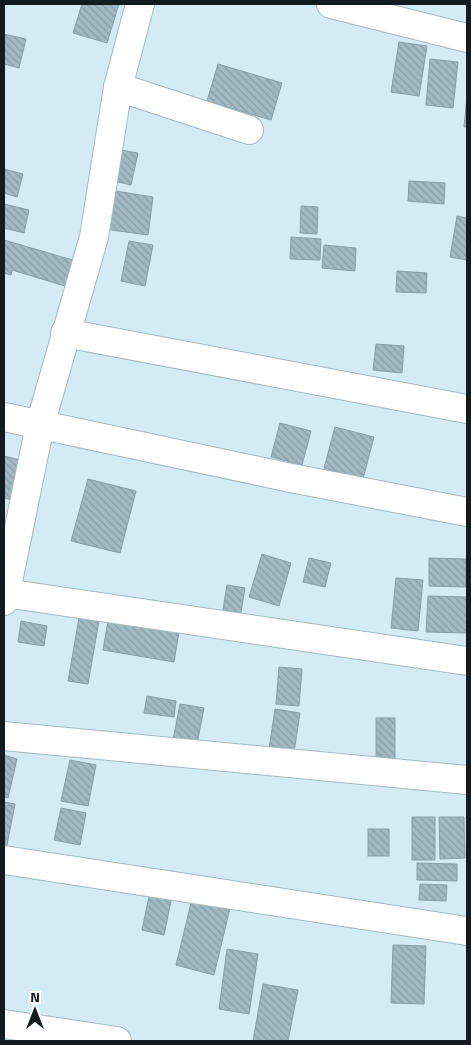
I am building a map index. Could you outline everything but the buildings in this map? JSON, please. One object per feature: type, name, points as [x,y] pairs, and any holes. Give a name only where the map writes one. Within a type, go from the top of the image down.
[{"type":"street","points":[[140,4],[118,87],[94,237],[40,425],[8,563],[5,597],[467,661]]},
{"type":"street","points":[[331,4],[467,38]]},
{"type":"street","points":[[118,87],[249,130]]},
{"type":"street","points":[[65,333],[467,409]]},
{"type":"street","points":[[4,417],[291,478],[467,512]]},
{"type":"street","points":[[4,736],[467,780]]},
{"type":"street","points":[[4,860],[467,931]]},
{"type":"street","points":[[4,1024],[117,1041]]}]
